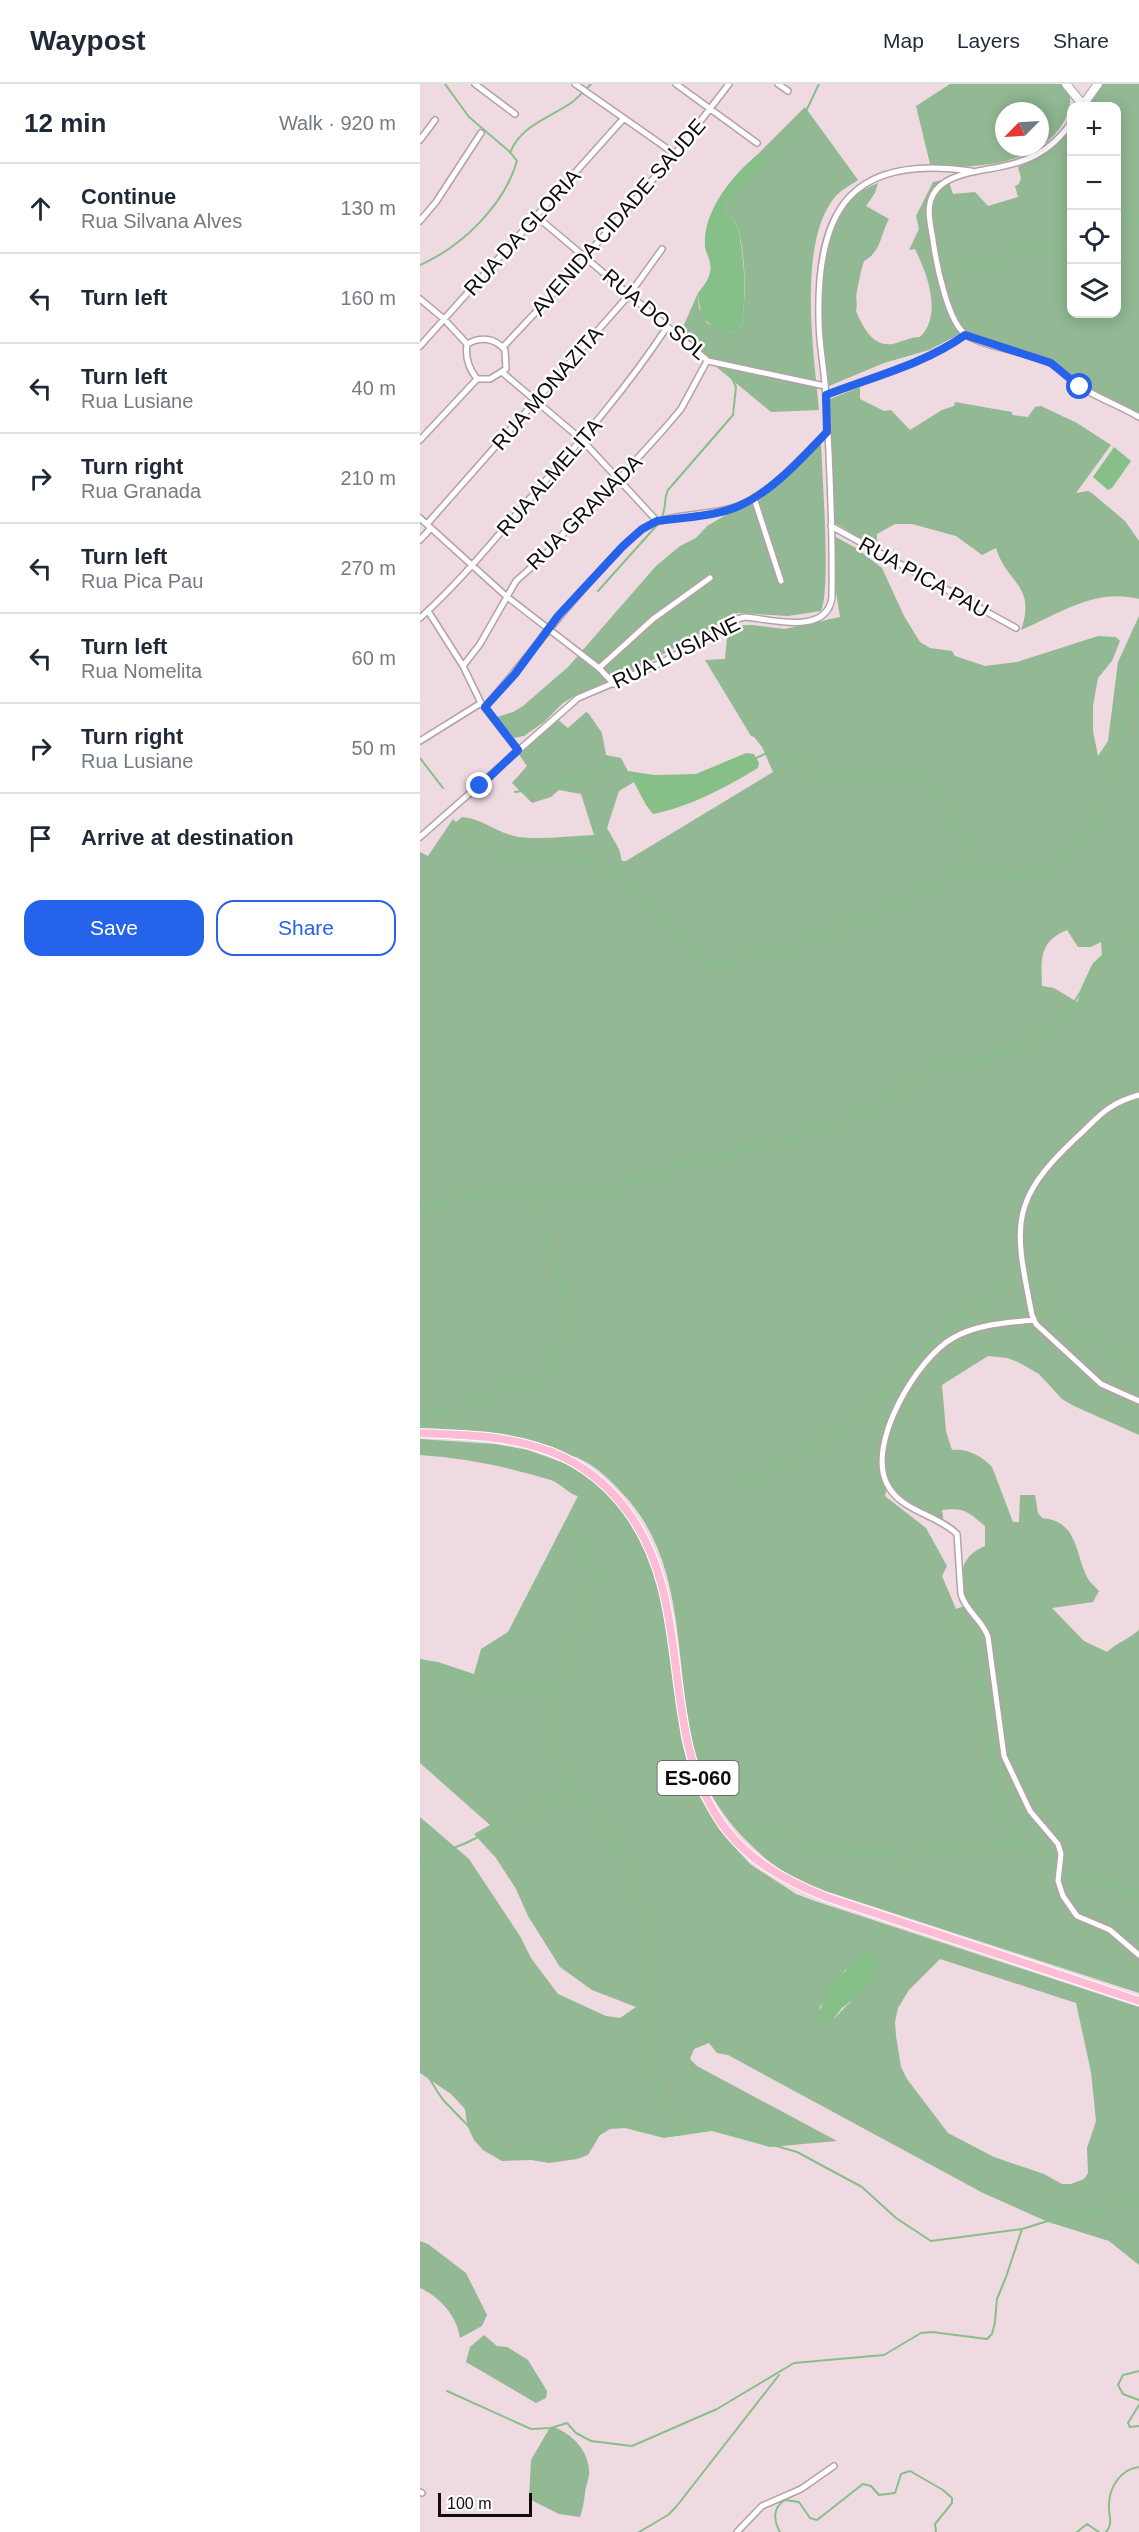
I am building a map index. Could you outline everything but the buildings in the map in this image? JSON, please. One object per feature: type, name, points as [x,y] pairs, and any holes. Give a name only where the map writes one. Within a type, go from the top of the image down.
[{"type":"main road","name":"ES-060","points":[[420,1433],[492,1437],[539,1447],[576,1463],[590,1472],[621,1502],[647,1541],[664,1587],[686,1730],[698,1778],[719,1820],[737,1843],[761,1863],[793,1884],[826,1898],[1139,2001]]},
{"type":"street","points":[[475,84],[515,114]]},
{"type":"street","points":[[575,84],[675,154]]},
{"type":"street","points":[[676,84],[757,143]]},
{"type":"street","name":"AVENIDA CIDADE SAUDE","points":[[503,347],[586,257],[675,154],[729,84]]},
{"type":"street","points":[[778,84],[788,91]]},
{"type":"street","points":[[1086,102],[1098,84]]},
{"type":"street","points":[[1070,85],[1081,102]]},
{"type":"street","name":"RUA DA GLORIA","points":[[420,346],[624,118]]},
{"type":"street","points":[[420,140],[435,120]]},
{"type":"street","points":[[1067,127],[1053,145],[1035,157],[1009,165],[971,171],[937,189],[930,198],[928,213],[935,257],[955,323],[965,335],[1051,363],[1087,391],[1139,417]]},
{"type":"street","points":[[420,221],[446,189],[481,133]]},
{"type":"street","name":"RUA LUSIANE","points":[[420,837],[578,698],[663,662],[737,619],[745,617],[797,623],[812,620],[825,613],[832,598],[831,526],[826,395],[819,322],[820,274],[829,231],[838,211],[862,184],[899,171],[924,168],[971,171]]},
{"type":"street","name":"RUA DO SOL","points":[[536,216],[707,361],[825,386]]},
{"type":"street","name":"RUA MONAZITA","points":[[429,526],[629,295],[662,249]]},
{"type":"street","points":[[420,298],[467,344],[466,356],[472,373],[477,379]]},
{"type":"street","name":"RUA ALMELITA","points":[[420,618],[472,565],[582,440],[634,376],[667,327]]},
{"type":"street","points":[[826,395],[918,360],[945,348],[965,335]]},
{"type":"street","points":[[420,440],[477,379],[490,379],[503,373],[507,363],[503,347],[489,339],[476,340],[467,344]]},
{"type":"street","name":"RUA GRANADA","points":[[463,666],[480,644],[516,581],[543,558],[569,527],[619,478],[681,409],[707,361]]},
{"type":"street","points":[[503,373],[582,440],[657,521]]},
{"type":"street","points":[[420,741],[483,705],[515,674],[548,629],[623,546],[642,529],[657,521],[735,508],[754,498],[794,466],[827,432]]},
{"type":"street","points":[[754,498],[781,581]]},
{"type":"street","points":[[420,518],[506,596],[599,668],[614,684]]},
{"type":"street","points":[[420,540],[429,526]]},
{"type":"street","name":"RUA PICA PAU","points":[[831,526],[1016,628]]},
{"type":"street","points":[[599,668],[653,619],[710,578]]},
{"type":"street","points":[[428,611],[463,666],[483,705],[518,750]]},
{"type":"street","points":[[1139,1095],[1104,1109],[1052,1161],[1031,1189],[1022,1215],[1019,1239],[1033,1320],[1044,1334],[1101,1384],[1139,1401]]},
{"type":"street","points":[[1033,1320],[969,1330],[950,1339],[942,1346],[913,1380],[891,1418],[882,1448],[882,1471],[886,1484],[898,1499],[957,1534],[961,1594],[964,1604],[984,1627],[988,1637],[1004,1756],[1030,1811],[1058,1844],[1061,1854],[1058,1881],[1066,1902],[1077,1916],[1110,1930],[1139,1955]]},
{"type":"street","points":[[737,2532],[762,2506],[801,2489],[834,2466]]},
{"type":"shaded area","points":[[950,84],[1067,84],[1070,93],[1065,119],[1049,140],[1049,102],[995,102],[995,156],[1021,156],[987,165],[931,168],[916,106]]},
{"type":"shaded area","points":[[1100,84],[1139,84],[1139,416],[1067,375],[1048,360],[972,340],[960,334],[929,350],[884,363],[829,386],[822,318],[823,271],[834,228],[854,197],[878,183],[875,193],[866,206],[889,219],[877,248],[863,264],[856,294],[858,317],[873,339],[885,344],[920,337],[931,317],[931,294],[915,249],[909,250],[919,229],[916,216],[933,182],[948,179],[953,194],[975,192],[988,206],[1018,197],[1015,186],[1019,184],[1021,178],[1018,167],[1038,156],[1049,156],[1049,148],[1067,130],[1067,318],[1121,318],[1121,102],[1088,102]]},
{"type":"shaded area","points":[[805,107],[858,180],[835,197],[823,217],[816,241],[811,299],[819,410],[771,412],[679,336],[698,293],[699,308],[707,323],[731,333],[742,326],[745,290],[743,252],[738,228],[725,205],[767,164],[758,154]]},
{"type":"shaded area","points":[[758,154],[768,164],[725,205],[738,228],[744,277],[742,326],[731,333],[710,324],[701,310],[698,293],[711,269],[705,248],[706,233],[709,219],[721,194]]},
{"type":"shaded area","points":[[860,387],[860,399],[884,411],[891,410],[910,430],[942,410],[954,406],[955,402],[1028,417],[1035,407],[1041,406],[1077,423],[1111,445],[1076,493],[1088,491],[1093,494],[1125,521],[1139,541],[1139,599],[1123,596],[1093,599],[1021,630],[1025,615],[1023,594],[1006,569],[996,548],[982,555],[956,536],[912,524],[895,524],[877,534],[877,548],[833,522],[829,437],[824,429],[829,424],[824,413],[830,399]]},
{"type":"shaded area","points":[[821,442],[826,557],[824,599],[821,611],[788,616],[738,613],[616,680],[578,694],[563,703],[544,722],[524,736],[514,738],[497,717],[523,706],[568,667],[656,566],[680,546],[696,538],[707,526],[760,495]]},
{"type":"shaded area","points":[[1114,447],[1131,461],[1112,488],[1108,490],[1093,477]]},
{"type":"shaded area","points":[[832,535],[856,548],[882,568],[904,616],[920,642],[930,648],[952,651],[955,656],[985,666],[1017,662],[1098,636],[1116,637],[1120,641],[1112,661],[1098,678],[1093,706],[1093,731],[1098,756],[1108,741],[1118,662],[1139,616],[1139,1435],[1062,1399],[1039,1374],[1007,1358],[988,1356],[942,1385],[946,1431],[952,1450],[963,1450],[974,1454],[984,1459],[992,1467],[1013,1522],[1019,1522],[1020,1495],[1035,1495],[1038,1513],[1042,1518],[1054,1520],[1069,1532],[1088,1579],[1099,1591],[1093,1602],[1052,1608],[1084,1641],[1107,1652],[1139,1630],[1139,1993],[816,1888],[788,1875],[772,1863],[738,1832],[710,1793],[704,1779],[690,1733],[674,1606],[667,1575],[657,1546],[642,1518],[622,1493],[592,1465],[531,1441],[495,1434],[420,1429],[420,852],[428,856],[453,819],[456,822],[462,817],[519,837],[594,835],[581,794],[559,790],[551,797],[532,803],[512,783],[527,766],[518,753],[556,718],[568,728],[586,712],[589,714],[602,733],[606,755],[621,758],[634,782],[619,791],[607,828],[619,849],[622,861],[626,861],[773,772],[762,747],[751,736],[705,660],[725,659],[728,626],[752,625],[785,629],[840,617]],"holes":[[[1067,930],[1078,947],[1091,947],[1101,942],[1102,955],[1093,963],[1077,1002],[1054,988],[1042,986],[1044,952],[1051,940]],[[888,1483],[904,1504],[944,1524],[942,1510],[956,1509],[970,1514],[985,1526],[985,1546],[969,1557],[962,1570],[962,1586],[967,1605],[956,1609],[942,1576],[947,1566],[926,1528],[885,1496]]]},
{"type":"shaded area","points":[[746,753],[754,754],[759,763],[758,768],[694,801],[653,814],[628,771],[654,775],[696,774]]},
{"type":"shaded area","points":[[420,1439],[495,1444],[528,1450],[575,1467],[602,1486],[638,1530],[662,1594],[681,1738],[690,1774],[700,1797],[719,1829],[750,1864],[796,1894],[812,1900],[1139,2007],[1139,2265],[1109,2241],[1048,2222],[983,2193],[728,2055],[717,2053],[709,2043],[694,2049],[690,2059],[697,2066],[837,2141],[770,2147],[712,2131],[664,2138],[625,2128],[610,2129],[600,2135],[588,2155],[549,2163],[531,2160],[502,2161],[483,2150],[474,2140],[467,2125],[465,2109],[451,2094],[420,2073],[420,1817],[469,1859],[520,1936],[531,1958],[558,1994],[606,2016],[620,2018],[636,2007],[592,1990],[560,1967],[496,1858],[474,1834],[490,1825],[420,1763],[420,1659],[438,1662],[474,1674],[481,1649],[508,1632],[578,1496],[551,1480],[519,1471],[470,1461],[420,1455]],"holes":[[[940,1959],[1076,2003],[1091,2072],[1096,2121],[1087,2148],[1088,2173],[1084,2179],[1071,2184],[1062,2184],[1044,2174],[994,2157],[948,2133],[907,2079],[901,2067],[896,2036],[895,2022],[898,2008],[909,1990]],[[846,1969],[851,2002],[824,2025],[820,2007]]]},
{"type":"shaded area","points":[[867,1950],[880,1963],[864,1991],[842,2008],[831,2022],[824,2025],[819,2018],[830,1989]]},
{"type":"shaded area","points":[[420,2241],[428,2244],[466,2273],[487,2315],[482,2326],[460,2338],[455,2322],[446,2308],[420,2288]]},
{"type":"shaded area","points":[[484,2335],[497,2346],[507,2347],[528,2360],[547,2391],[546,2398],[536,2403],[466,2362],[470,2347]]},
{"type":"shaded area","points":[[554,2427],[577,2443],[586,2455],[589,2475],[580,2517],[559,2514],[529,2499],[531,2460],[549,2429]]},
{"type":"waterway","points":[[420,265],[451,247],[479,223],[502,194],[517,161],[510,152],[469,117],[445,84]]},
{"type":"waterway","points":[[510,153],[528,129],[571,103],[591,84]]},
{"type":"waterway","points":[[761,162],[798,128],[819,84]]},
{"type":"waterway","points":[[1121,223],[1139,221]]},
{"type":"waterway","points":[[947,268],[972,259],[998,261],[1021,250],[1067,238]]},
{"type":"waterway","points":[[661,519],[668,490],[733,415],[736,387],[726,365],[731,333]]},
{"type":"waterway","points":[[598,591],[658,524]]},
{"type":"waterway","points":[[754,759],[769,752],[842,779],[896,774],[916,775],[924,778],[932,786],[970,851],[981,864],[993,874],[1007,879],[1024,878],[1060,861],[1084,841],[1139,684]]},
{"type":"waterway","points":[[420,758],[443,788]]},
{"type":"waterway","points":[[515,792],[561,785],[616,763],[631,776]]},
{"type":"waterway","points":[[465,825],[482,845],[494,850],[598,863],[611,868],[646,897],[696,957],[716,963],[782,954],[979,866]]},
{"type":"waterway","points":[[420,1205],[489,1195],[534,1192],[577,1194],[612,1189],[696,1161],[761,1147],[798,1136],[872,1109],[897,1096],[920,1073],[934,1065],[971,1062],[1021,1047],[1053,1025],[1069,1010],[1092,967],[1102,956],[1139,938]]},
{"type":"waterway","points":[[420,1412],[468,1407],[500,1388],[527,1386],[543,1375],[561,1337],[566,1306],[554,1256],[534,1192]]},
{"type":"waterway","points":[[728,1491],[828,1438],[871,1411],[940,1335],[969,1309],[1021,1277],[1028,1276],[1033,1279],[1069,1322],[1082,1333],[1139,1366]]},
{"type":"waterway","points":[[575,1532],[593,1573],[593,1580],[555,1696],[553,1737],[556,1757],[572,1790],[616,1845],[633,1886],[641,1913],[648,1954],[648,2029],[652,2060],[680,2135]]},
{"type":"waterway","points":[[951,1609],[955,1627],[986,1703],[994,1789],[1019,1846]]},
{"type":"waterway","points":[[420,1662],[454,1675],[465,1676],[491,1689],[509,1692],[557,1689]]},
{"type":"waterway","points":[[420,1861],[466,1843],[570,1791]]},
{"type":"waterway","points":[[732,1821],[828,1850],[909,1857],[936,1853],[973,1839],[1032,1847],[1046,1855],[1056,1868],[1067,1876],[1139,1893]]},
{"type":"waterway","points":[[420,2068],[445,2102],[465,2123],[490,2145],[505,2153],[530,2156],[575,2151],[581,2149],[606,2125],[612,2123],[670,2136],[718,2129],[797,2152],[862,2187],[896,2218],[931,2241],[1022,2229],[1064,2216],[1139,2203]]},
{"type":"waterway","points":[[447,2391],[531,2429],[551,2428],[567,2423],[576,2433],[591,2441],[632,2446],[717,2409],[794,2363],[884,2355],[921,2333],[932,2332],[987,2339],[992,2334],[997,2299],[1022,2229]]},
{"type":"waterway","points":[[1139,2371],[1123,2375],[1118,2385],[1123,2394],[1139,2400]]},
{"type":"waterway","points":[[639,2532],[668,2515],[676,2507],[779,2375]]},
{"type":"waterway","points":[[1139,2405],[1128,2423],[1130,2427],[1139,2426]]},
{"type":"waterway","points":[[1106,2532],[1110,2525],[1111,2492],[1117,2480],[1127,2471],[1139,2467]]},
{"type":"waterway","points":[[780,2532],[775,2514],[778,2506],[785,2500],[799,2502],[810,2518],[817,2520],[863,2484],[871,2486],[879,2495],[895,2493],[901,2474],[910,2471],[943,2490],[952,2498],[952,2503],[935,2524],[936,2532]]},
{"type":"waterway","points":[[1077,2532],[1087,2524],[1099,2532]]},
{"type":"route","points":[[480,786],[518,750],[485,707],[515,674],[558,616],[623,546],[650,524],[735,508],[754,498],[771,485],[794,466],[827,432],[826,395],[918,360],[945,348],[965,335],[1051,363],[1080,387]]}]
